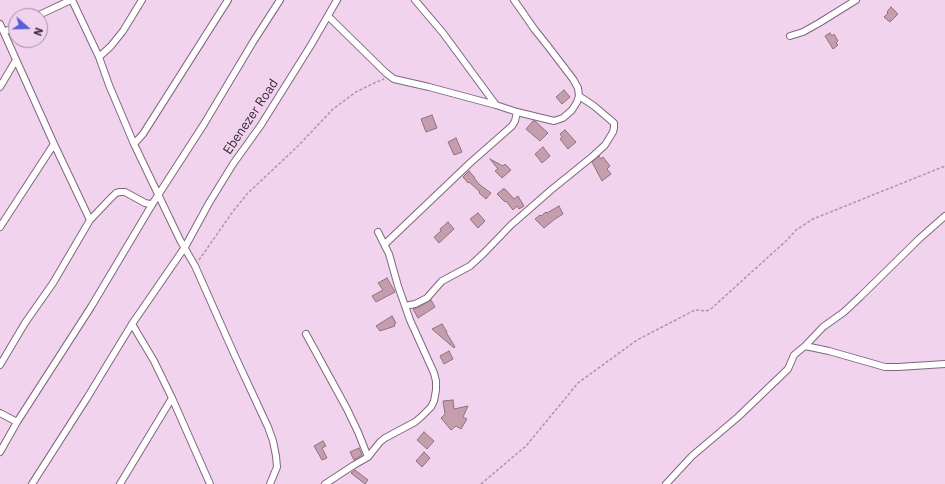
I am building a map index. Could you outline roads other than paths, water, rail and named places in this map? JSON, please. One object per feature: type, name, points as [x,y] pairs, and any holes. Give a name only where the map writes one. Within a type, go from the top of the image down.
[{"type":"street","points":[[48,11],[71,0],[98,57],[134,144],[180,240],[195,266],[268,427],[273,441],[277,467],[270,484]]},
{"type":"street","points":[[98,57],[111,46],[123,31],[142,0]]},
{"type":"street","points":[[134,144],[144,134],[228,0]]},
{"type":"street","points":[[0,452],[17,422],[91,307],[153,203],[204,124],[280,0]]},
{"type":"street","name":"Ebenezer Road","points":[[32,484],[132,324],[184,247],[233,164],[261,125],[337,0]]},
{"type":"street","points":[[415,0],[496,105]]},
{"type":"street","points":[[328,16],[390,77],[517,112],[557,120],[563,118],[572,110],[577,102],[579,96],[578,88],[573,79],[530,24],[514,0]]},
{"type":"street","points":[[790,36],[803,32],[856,0]]},
{"type":"street","points":[[0,24],[90,220]]},
{"type":"street","points":[[4,32],[8,30]]},
{"type":"street","points":[[0,87],[16,60]]},
{"type":"street","points":[[405,306],[415,304],[427,298],[442,281],[470,266],[511,225],[605,145],[613,132],[614,124],[594,106],[579,96]]},
{"type":"street","points":[[384,244],[470,163],[512,126],[517,112]]},
{"type":"street","points":[[0,227],[54,144]]},
{"type":"street","points":[[0,365],[25,324],[53,283],[90,220],[116,192],[124,192],[146,203],[153,203]]},
{"type":"street","points":[[666,484],[692,456],[738,417],[788,368],[794,355],[823,327],[855,302],[919,239],[945,216]]},
{"type":"street","points":[[325,484],[368,457],[385,438],[415,422],[434,401],[436,381],[434,373],[410,320],[389,254],[378,232]]},
{"type":"street","points":[[132,324],[154,361],[172,398],[208,483]]},
{"type":"street","points":[[306,334],[358,432],[368,457]]},
{"type":"street","points":[[805,346],[829,351],[885,367],[945,364]]},
{"type":"street","points":[[120,484],[172,398]]},
{"type":"street","points":[[0,412],[17,422]]}]
